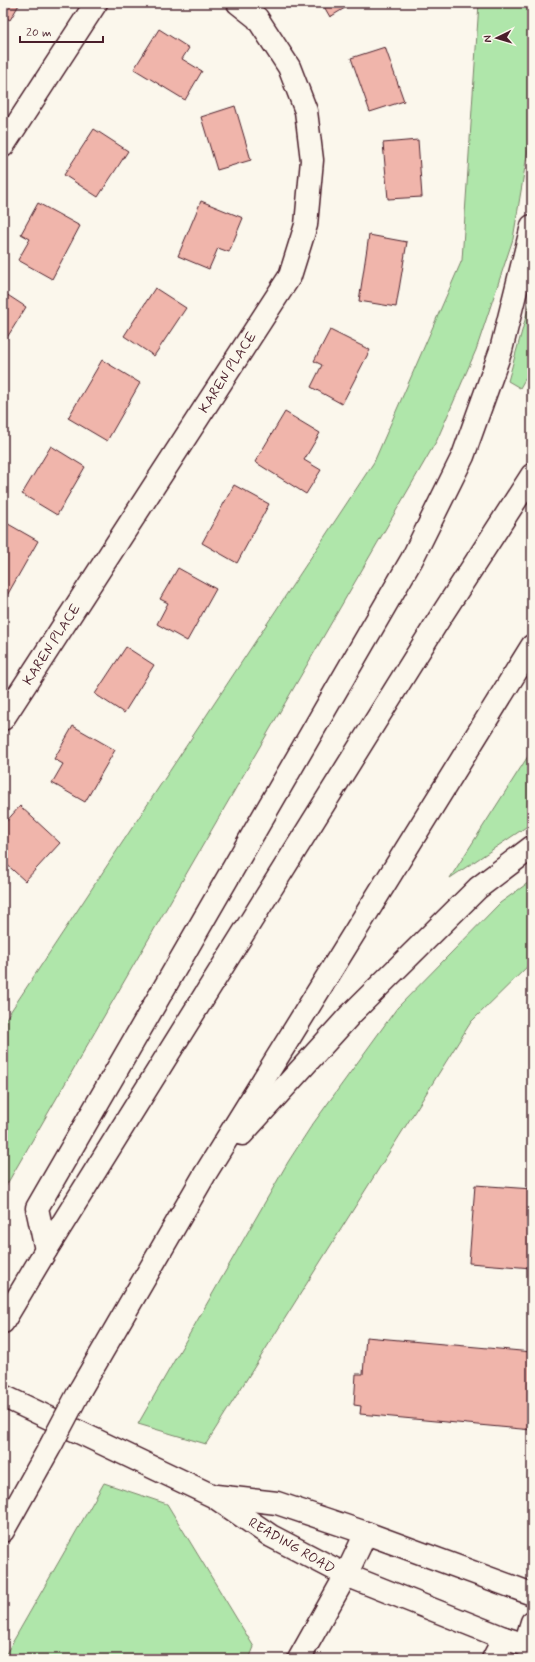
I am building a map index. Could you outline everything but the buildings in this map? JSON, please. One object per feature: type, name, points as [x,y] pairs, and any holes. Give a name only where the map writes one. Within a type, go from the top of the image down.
[{"type":"main road","points":[[3,146],[96,3]]},
{"type":"main road","name":"KAREN PLACE","points":[[3,719],[285,283],[292,269],[306,225],[312,160],[306,111],[289,67],[257,18],[238,3]]},
{"type":"main road","points":[[46,1250],[37,1208],[351,662],[412,559],[463,456],[501,350],[532,226]]},
{"type":"main road","points":[[3,1322],[46,1250],[441,616],[532,475]]},
{"type":"main road","points":[[3,1531],[80,1390],[205,1174],[532,646]]},
{"type":"main road","points":[[205,1174],[351,1014],[478,888],[532,847]]},
{"type":"main road","points":[[3,1396],[213,1496]]},
{"type":"main road","name":"READING ROAD","points":[[213,1496],[277,1503],[366,1533],[532,1594]]},
{"type":"main road","name":"READING ROAD","points":[[213,1496],[271,1536],[346,1575],[520,1643]]},
{"type":"main road","points":[[300,1659],[346,1575],[366,1533]]},
{"type":"main road","points":[[493,1659],[520,1643],[532,1622]]},
{"type":"green space","points":[[479,3],[532,3],[532,125],[513,239],[476,350],[437,440],[3,1191],[3,1023],[374,462],[462,260]]},
{"type":"green space","points":[[532,295],[532,367],[520,388],[508,381]]},
{"type":"green space","points":[[532,750],[532,823],[450,878]]},
{"type":"green space","points":[[532,880],[532,962],[471,1022],[206,1444],[138,1424],[288,1162],[310,1128],[397,1008],[500,903]]},
{"type":"green space","points":[[104,1483],[167,1504],[254,1647],[249,1659],[3,1659]]}]
